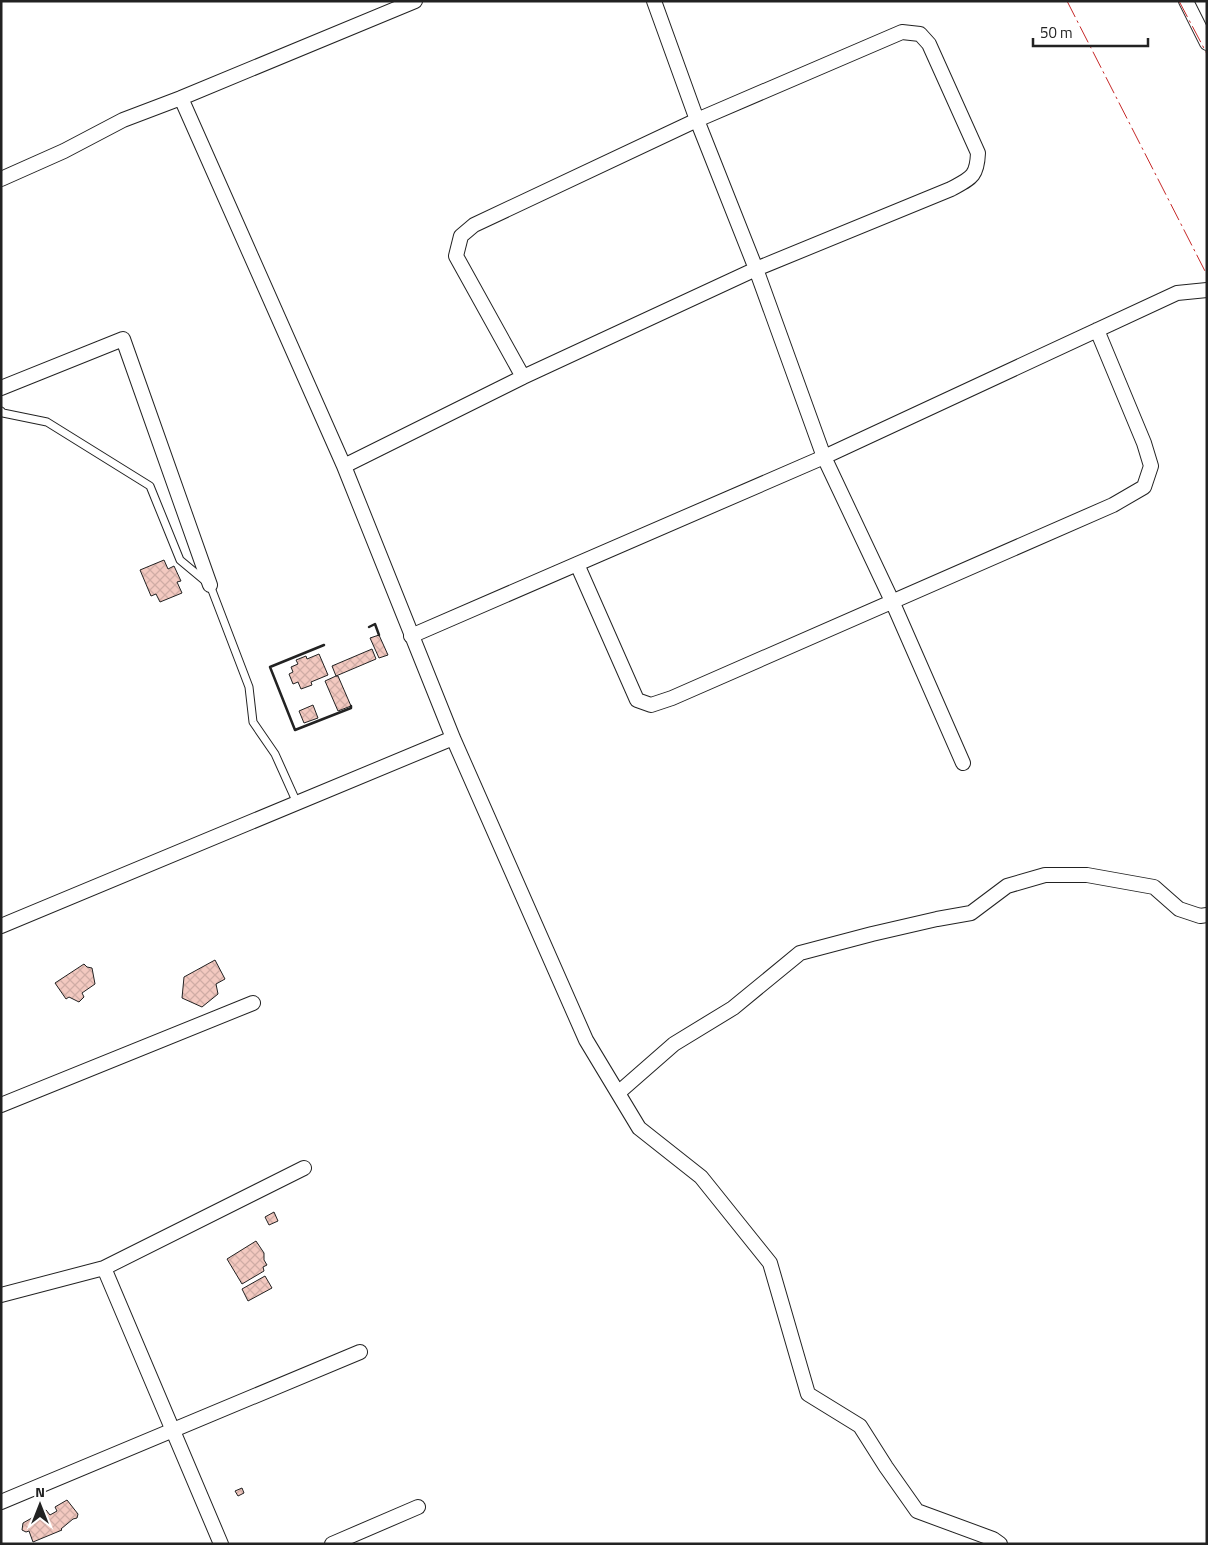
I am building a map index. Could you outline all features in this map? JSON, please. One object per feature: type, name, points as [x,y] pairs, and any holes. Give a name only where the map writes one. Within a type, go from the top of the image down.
[{"type":"street","points":[[1,179],[64,151],[123,120],[181,98],[415,1]]},
{"type":"street","points":[[654,1],[697,120],[756,269],[824,457],[892,602],[963,763]]},
{"type":"street","points":[[1186,1],[1207,43]]},
{"type":"street","points":[[344,466],[523,377],[756,269],[951,189],[968,180],[978,169],[978,153],[928,44],[920,34],[902,32],[697,120],[474,225],[461,236],[456,256],[523,377]]},
{"type":"street","points":[[181,98],[344,466],[453,738],[586,1040],[639,1128],[701,1177],[770,1263],[808,1394],[860,1426],[917,1511],[993,1539],[1000,1544]]},
{"type":"street","points":[[411,636],[824,457],[1177,293],[1207,290]]},
{"type":"street","points":[[577,564],[637,700],[651,704],[672,698],[1113,505],[1144,488],[1151,466],[1144,443],[1097,330]]},
{"type":"street","points":[[1,388],[123,339],[210,585]]},
{"type":"street","points":[[1,926],[453,738]]},
{"type":"street","points":[[618,1093],[674,1044],[733,1008],[800,953],[872,934],[971,913],[1008,886],[1045,874],[1088,875],[1154,887],[1179,909],[1200,916],[1207,915]]},
{"type":"street","points":[[1,1105],[253,1003]]},
{"type":"street","points":[[1,1295],[104,1268],[304,1168]]},
{"type":"street","points":[[104,1268],[221,1544]]},
{"type":"street","points":[[1,1502],[360,1352]]},
{"type":"street","points":[[332,1544],[418,1506]]},
{"type":"lane","points":[[1,410],[3,413],[47,422],[150,486],[180,560],[210,585],[249,688],[253,722],[275,754],[296,803]]},
{"type":"building","points":[[164,560],[168,569],[174,566],[181,581],[177,582],[182,593],[160,602],[156,594],[151,596],[140,570]]},
{"type":"building","points":[[379,635],[388,655],[379,658],[370,638]]},
{"type":"building","points":[[372,649],[376,659],[336,676],[332,666]]},
{"type":"building","points":[[319,654],[328,675],[311,682],[312,685],[301,689],[298,682],[293,684],[289,674],[293,672],[291,667],[298,664],[296,660],[306,656],[307,659]]},
{"type":"building","points":[[338,676],[351,706],[338,711],[325,681]]},
{"type":"building","points":[[313,705],[318,718],[304,723],[299,711]]},
{"type":"building","points":[[215,960],[225,979],[216,984],[218,994],[202,1007],[182,998],[184,977]]},
{"type":"building","points":[[84,964],[92,968],[95,984],[82,993],[84,997],[79,1002],[69,997],[66,999],[55,983]]},
{"type":"building","points":[[274,1212],[278,1221],[269,1225],[265,1217]]},
{"type":"building","points":[[256,1241],[264,1253],[264,1260],[267,1265],[263,1267],[264,1271],[242,1284],[227,1259]]},
{"type":"building","points":[[265,1276],[272,1288],[248,1301],[242,1289]]},
{"type":"building","points":[[242,1488],[244,1493],[238,1496],[235,1491]]},
{"type":"building","points":[[67,1500],[78,1514],[77,1518],[73,1519],[62,1530],[33,1542],[29,1531],[22,1530],[23,1523],[46,1510],[50,1515],[57,1511],[55,1507]]},
{"type":"wall","points":[[369,627],[375,624],[379,635]]},
{"type":"wall","points":[[324,645],[270,667],[295,730],[351,708],[351,706]]},
{"type":"power","points":[[1067,1],[1207,275]]},
{"type":"power","points":[[1179,1],[1207,54]]}]
